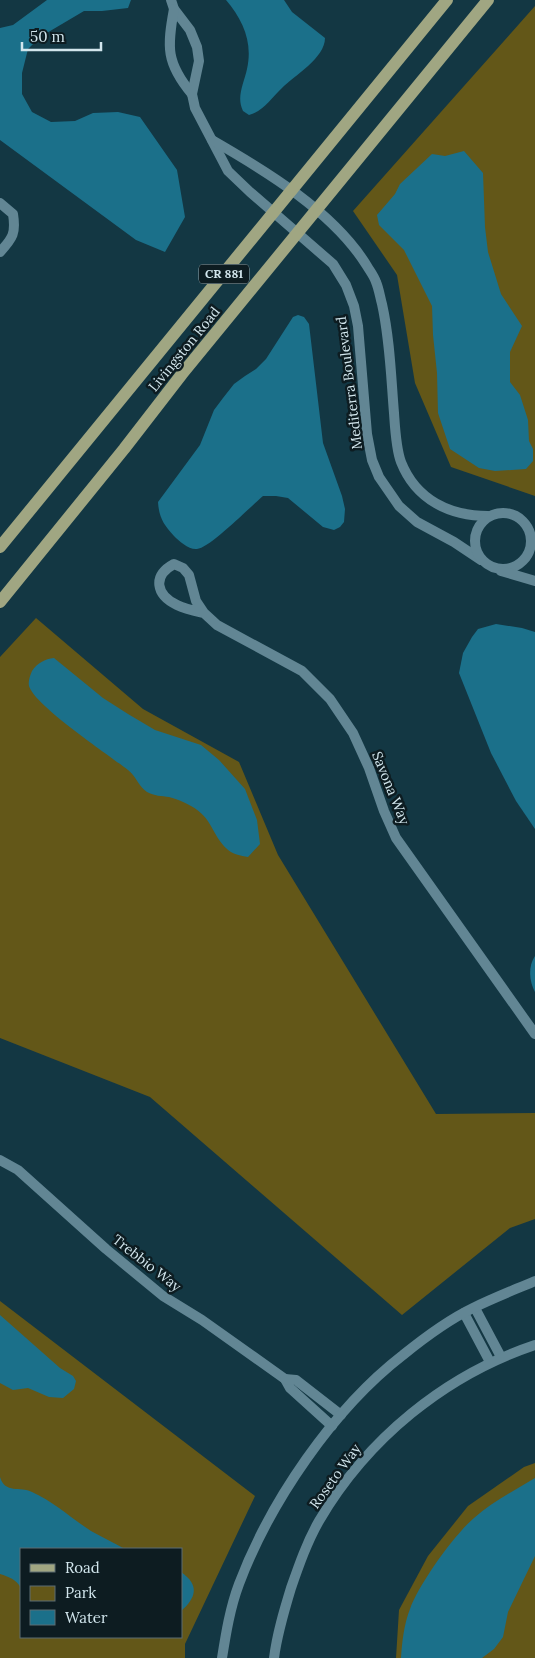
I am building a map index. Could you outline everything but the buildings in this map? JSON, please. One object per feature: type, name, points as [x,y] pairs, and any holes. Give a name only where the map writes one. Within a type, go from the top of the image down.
[{"type":"main road","name":"Livingston Road","points":[[0,547],[447,0]]},
{"type":"main road","name":"Livingston Road","points":[[0,602],[297,232],[488,0]]},
{"type":"street","points":[[173,4],[190,30],[197,47],[199,61],[192,94]]},
{"type":"street","name":"Mediterra Boulevard","points":[[173,4],[169,49],[174,68],[192,94],[195,108],[228,171],[333,264],[346,285],[354,306],[358,326],[367,434],[372,460],[379,477],[399,506],[417,522],[454,542],[481,560]]},
{"type":"street","points":[[212,140],[255,165],[292,191],[316,210],[356,248],[376,282],[386,323],[400,460],[408,476],[426,497],[436,504],[460,514],[488,516]]},
{"type":"street","points":[[0,203],[13,214],[15,228],[11,240],[0,252]]},
{"type":"street","points":[[535,535],[522,520],[506,512],[488,516],[482,521],[474,536],[477,553],[481,560],[495,569],[535,581]]},
{"type":"street","points":[[495,569],[505,570],[514,568],[528,554],[531,536],[527,526]]},
{"type":"street","name":"Savona Way","points":[[204,614],[178,606],[168,600],[161,592],[158,583],[167,568],[174,564],[183,568],[190,576],[196,601],[204,614],[217,625],[302,671],[330,699],[353,733],[369,768],[396,838],[535,1034]]},
{"type":"street","name":"Trebbio Way","points":[[0,1160],[18,1170],[106,1249],[163,1296],[202,1320],[285,1378],[296,1380],[341,1415]]},
{"type":"street","points":[[222,1658],[226,1626],[239,1585],[255,1546],[301,1468],[341,1415],[365,1388],[402,1355],[464,1314],[535,1281]]},
{"type":"street","points":[[475,1308],[501,1357]]},
{"type":"street","points":[[464,1314],[490,1362]]},
{"type":"street","name":"Roseto Way","points":[[274,1658],[277,1638],[299,1564],[319,1522],[342,1488],[375,1446],[418,1407],[463,1377],[490,1362],[535,1344]]},
{"type":"street","name":"Trebbio Way","points":[[285,1378],[290,1388],[332,1426]]},
{"type":"green space","points":[[535,6],[535,496],[451,467],[415,383],[397,275],[353,211]]},
{"type":"green space","points":[[36,618],[143,709],[239,762],[278,855],[436,1114],[535,1113],[535,1219],[510,1228],[402,1315],[150,1097],[0,1038],[0,657]]},
{"type":"green space","points":[[0,1301],[255,1496],[185,1644],[185,1658],[0,1658]]},
{"type":"green space","points":[[535,1463],[535,1658],[396,1658],[399,1610],[428,1556],[468,1506],[524,1467]]},
{"type":"water","points":[[47,0],[131,0],[128,8],[84,11],[40,37],[28,49],[22,73],[22,94],[32,112],[51,122],[75,121],[93,113],[118,112],[140,117],[177,170],[185,217],[165,252],[136,240],[0,140],[0,28],[13,25]]},
{"type":"water","points":[[226,0],[284,0],[292,12],[325,38],[324,45],[315,59],[263,107],[249,115],[243,111],[240,100],[249,59],[249,50],[242,24]]},
{"type":"water","points":[[464,151],[483,173],[488,252],[501,294],[522,326],[510,352],[510,382],[520,395],[528,420],[529,441],[533,449],[533,461],[526,469],[495,471],[479,468],[450,449],[438,413],[432,306],[404,250],[379,225],[377,215],[395,194],[400,184],[432,154],[445,156]]},
{"type":"water","points":[[298,315],[304,317],[309,324],[323,443],[342,496],[345,509],[344,522],[334,530],[323,527],[288,498],[263,496],[211,542],[197,549],[188,547],[181,543],[165,525],[158,502],[200,445],[214,410],[234,384],[256,369],[266,359],[293,317]]},
{"type":"water","points":[[496,624],[535,632],[535,829],[516,801],[491,753],[459,673],[463,653],[478,629]]},
{"type":"water","points":[[54,658],[103,698],[128,714],[155,730],[201,745],[219,760],[245,789],[257,820],[260,844],[248,857],[227,849],[204,816],[191,806],[169,797],[147,792],[128,770],[74,730],[34,695],[29,686],[32,671],[44,660]]},
{"type":"water","points":[[535,956],[535,992],[530,974],[531,964]]},
{"type":"water","points":[[0,1315],[60,1368],[73,1376],[76,1381],[74,1389],[63,1398],[49,1397],[28,1388],[13,1390],[0,1383]]},
{"type":"water","points":[[0,1477],[5,1486],[13,1489],[27,1490],[40,1496],[91,1531],[123,1548],[20,1548],[20,1586],[15,1580],[0,1574]]},
{"type":"water","points":[[535,1478],[535,1556],[508,1612],[503,1637],[494,1649],[482,1658],[401,1658],[406,1621],[410,1609],[421,1587],[447,1548],[481,1512]]},
{"type":"water","points":[[182,1573],[191,1582],[194,1592],[182,1610]]}]
